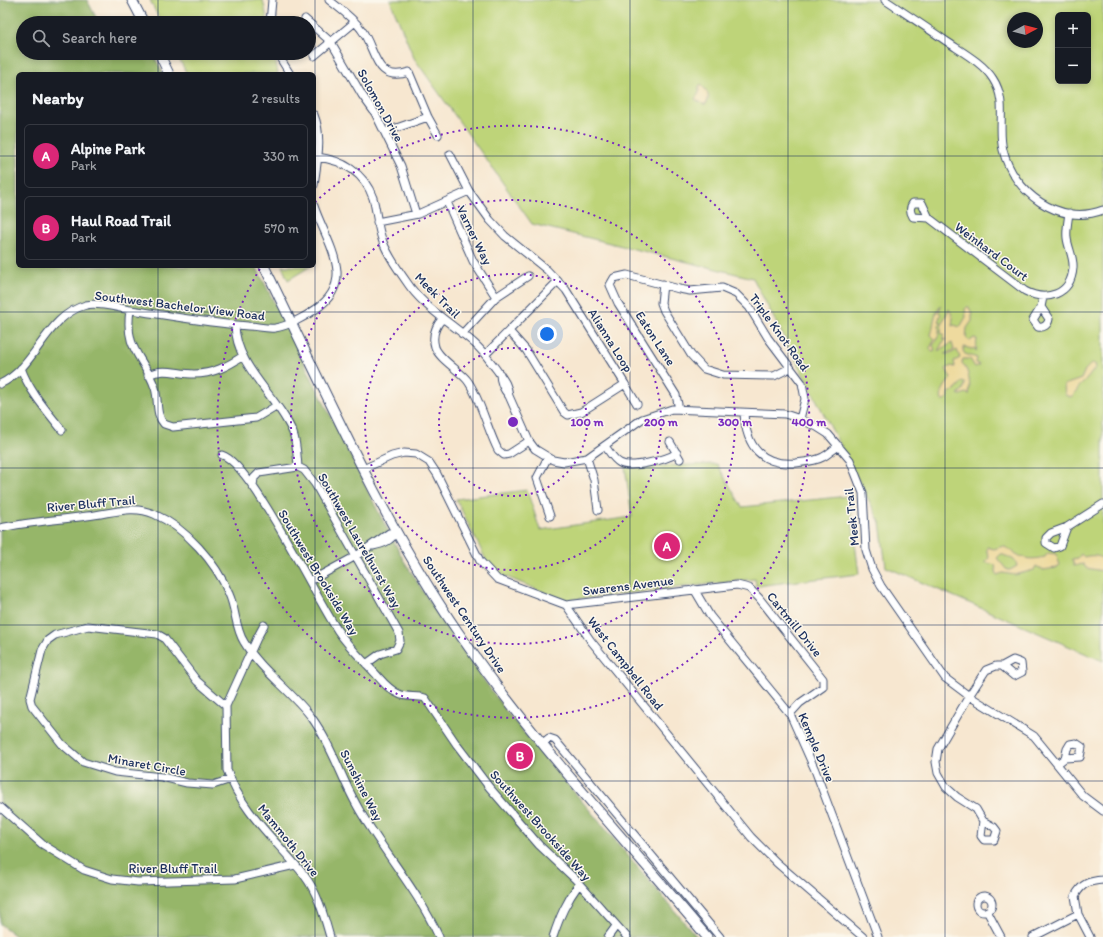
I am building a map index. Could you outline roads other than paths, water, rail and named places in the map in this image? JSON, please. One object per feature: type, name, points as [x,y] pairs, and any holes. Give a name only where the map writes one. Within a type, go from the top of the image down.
[{"type":"main road","points":[[132,0],[140,16]]},
{"type":"main road","points":[[162,60],[168,72]]},
{"type":"main road","name":"Southwest Century Drive","points":[[265,268],[363,470],[396,532],[458,632],[544,743],[707,937]]},
{"type":"street","points":[[271,16],[272,0]]},
{"type":"street","points":[[329,0],[355,22],[362,30],[379,66],[391,74],[396,75],[409,72],[428,117],[438,135]]},
{"type":"street","points":[[885,0],[965,53],[987,71],[993,79],[1001,98],[1002,149],[1014,177],[1027,192],[1036,200],[1056,210],[1069,213],[1084,213],[1103,210]]},
{"type":"street","points":[[316,54],[355,22]]},
{"type":"street","name":"Solomon Drive","points":[[316,29],[331,42],[362,95],[375,113],[405,178],[416,214]]},
{"type":"street","points":[[281,60],[289,72]]},
{"type":"street","points":[[385,132],[428,117]]},
{"type":"street","points":[[316,124],[318,133],[316,166]]},
{"type":"street","name":"Alianna Loop","points":[[450,154],[469,191],[490,220],[505,236],[546,270],[566,290],[625,384],[581,412],[568,415],[564,412],[526,350],[509,331]]},
{"type":"street","name":"Meek Trail","points":[[317,157],[333,160],[347,165],[358,174],[367,185],[373,198],[377,222],[384,244],[396,266],[413,290],[442,319],[486,354],[500,374],[502,385],[509,396],[529,441],[535,449],[548,457],[564,462],[587,458],[642,420],[659,413],[679,409],[785,414],[800,418],[817,427],[839,446],[850,460],[863,492],[866,550],[872,569],[881,586],[945,678],[969,696],[1034,736],[1083,796],[1103,811]]},
{"type":"street","points":[[377,222],[416,214],[469,191]]},
{"type":"street","name":"Varner Way","points":[[446,202],[473,262],[496,297]]},
{"type":"street","name":"Southwest Bachelor View Road","points":[[0,384],[14,376],[50,330],[74,310],[87,305],[97,305],[215,324],[275,328],[310,313],[324,304],[331,295],[336,282],[335,257],[316,211]]},
{"type":"street","points":[[1041,307],[1043,297],[1058,293],[1067,285],[1072,277],[1073,262],[1066,236],[1069,213]]},
{"type":"street","name":"Weinhard Court","points":[[929,218],[1025,291],[1043,297]]},
{"type":"street","name":"Triple Knot Road","points":[[611,282],[621,275],[627,275],[690,291],[722,288],[736,294],[749,307],[768,338],[786,359],[790,368],[802,383],[806,399],[800,418]]},
{"type":"street","points":[[462,334],[496,297],[528,276]]},
{"type":"street","points":[[486,354],[558,281]]},
{"type":"street","name":"Eaton Lane","points":[[611,282],[610,285],[618,303],[676,394],[679,409]]},
{"type":"street","points":[[663,284],[661,303],[664,311],[691,356],[704,369],[723,375],[774,376],[790,368]]},
{"type":"street","points":[[130,310],[128,322],[129,337],[136,354],[156,389],[160,420],[164,424],[169,426],[256,418],[276,406]]},
{"type":"street","points":[[442,319],[434,335],[435,347],[442,358],[452,364],[470,384],[498,450],[504,455],[509,454],[529,441]]},
{"type":"street","points":[[235,325],[236,339],[243,356],[293,433],[298,467],[258,473],[254,478],[253,486]]},
{"type":"street","points":[[148,375],[156,371],[168,370],[193,374],[209,372],[227,366],[243,356]]},
{"type":"street","points":[[21,368],[24,376],[42,404],[62,430]]},
{"type":"street","points":[[625,384],[637,404]]},
{"type":"street","points":[[744,413],[746,431],[751,444],[764,458],[782,464],[807,462],[823,457],[839,446]]},
{"type":"street","points":[[605,446],[620,463],[627,464],[660,461],[679,456],[670,442]]},
{"type":"street","points":[[363,470],[392,456],[404,453],[422,456],[437,474],[470,545],[488,572],[510,585],[566,605]]},
{"type":"street","name":"Southwest Brookside Way","points":[[222,456],[234,461],[253,486],[339,632],[389,688],[399,695],[426,698],[457,745],[489,787],[539,845],[579,884],[627,937]]},
{"type":"street","points":[[548,457],[537,478],[550,516]]},
{"type":"street","points":[[587,458],[594,480],[598,510]]},
{"type":"street","name":"Southwest Laurelhurst Way","points":[[298,467],[304,470],[315,484],[400,637],[399,645],[396,649],[380,654],[366,664]]},
{"type":"street","points":[[1067,527],[1103,504]]},
{"type":"street","name":"River Bluff Trail","points":[[0,528],[41,520],[88,516],[128,510],[143,511],[157,516],[172,525],[188,538],[203,553],[214,568],[229,593],[239,631],[251,653]]},
{"type":"street","points":[[310,581],[373,546],[381,545],[392,539],[396,532]]},
{"type":"street","name":"Cartmill Drive","points":[[694,590],[738,585],[749,588],[759,598],[821,676],[824,684],[823,687],[800,703],[790,714]]},
{"type":"street","name":"Swarens Avenue","points":[[566,605],[694,590]]},
{"type":"street","name":"Kemple Drive","points":[[694,590],[710,616],[790,714],[815,770],[878,937]]},
{"type":"street","name":"West Campbell Road","points":[[566,605],[591,640],[751,838],[777,863],[863,937]]},
{"type":"street","name":"Mammoth Drive","points":[[264,625],[226,706],[227,770],[256,822],[304,876],[317,898],[330,937]]},
{"type":"street","name":"Minaret Circle","points":[[226,706],[190,673],[164,638],[157,634],[88,626],[64,631],[48,640],[42,650],[30,699],[32,706],[62,744],[75,757],[83,762],[115,772],[162,777],[187,783],[213,785],[231,779]]},
{"type":"street","name":"Sunshine Way","points":[[251,653],[305,709],[321,730],[356,804],[414,890],[439,937]]},
{"type":"street","points":[[983,821],[976,809],[956,797],[946,787],[938,773],[936,762],[938,749],[986,670],[996,666],[1002,666]]},
{"type":"street","points":[[544,743],[549,738],[555,740],[720,937]]},
{"type":"street","points":[[1057,764],[1065,758]]},
{"type":"street","name":"River Bluff Trail","points":[[0,807],[42,844],[84,870],[112,879],[138,882],[235,879],[294,865]]},
{"type":"street","points":[[1090,937],[1078,914],[1075,896],[1079,888],[1089,882],[1103,880]]},
{"type":"street","points":[[553,937],[561,913],[579,884]]},
{"type":"street","points":[[988,911],[1001,937]]},
{"type":"street","points":[[1033,937],[1078,914]]},
{"type":"street","points":[[608,937],[616,926]]},
{"type":"place","name":"Alpine Park","points":[[667,546]]},
{"type":"place","name":"Haul Road Trail","points":[[520,756]]}]
